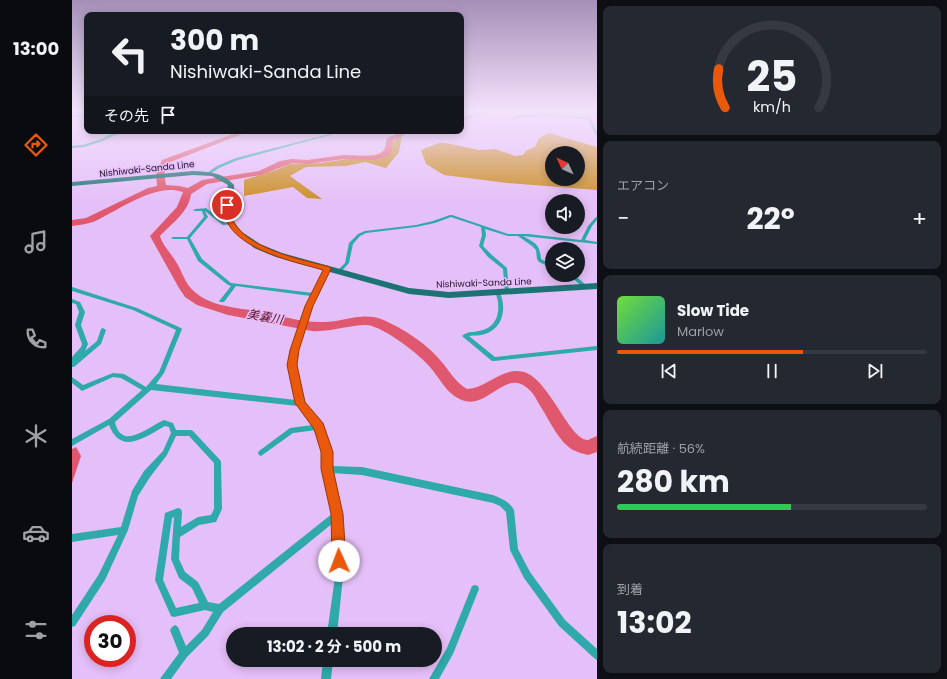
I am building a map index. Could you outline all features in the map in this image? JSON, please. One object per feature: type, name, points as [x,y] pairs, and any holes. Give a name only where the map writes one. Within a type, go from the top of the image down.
[{"type":"main road","name":"Nishiwaki-Sanda Line","points":[[72,184],[209,173],[221,177],[231,185],[226,213],[231,223],[244,237],[257,246],[279,255],[327,269],[419,293],[449,295],[597,286]]},
{"type":"street","points":[[72,146],[82,146],[96,142]]},
{"type":"street","points":[[209,173],[218,167],[237,160],[305,142]]},
{"type":"street","points":[[195,210],[206,209],[224,224],[231,223]]},
{"type":"street","points":[[173,238],[188,238],[206,217],[203,210]]},
{"type":"street","points":[[338,272],[347,263],[351,244],[359,235],[365,232],[416,226],[451,216],[483,228],[508,235],[528,235],[582,242],[590,226],[597,218]]},
{"type":"street","points":[[483,228],[484,235],[481,246],[490,256],[505,268],[508,292]]},
{"type":"street","points":[[520,236],[534,245],[538,250],[539,259],[545,264]]},
{"type":"street","points":[[188,238],[200,260],[230,284],[315,295]]},
{"type":"street","points":[[585,242],[597,243]]},
{"type":"street","points":[[327,269],[309,306],[296,344],[292,365],[300,403],[319,426],[327,452],[327,469],[337,514],[339,577],[333,627]]},
{"type":"street","points":[[580,282],[585,287]]},
{"type":"street","points":[[222,301],[235,284]]},
{"type":"street","points":[[72,289],[135,309],[179,330],[161,373],[148,389],[111,421],[72,443]]},
{"type":"street","points":[[498,292],[502,298],[498,320],[488,331],[465,336],[494,360],[597,348]]},
{"type":"street","points":[[72,301],[78,303],[82,312],[78,325],[85,344],[84,348],[72,361]]},
{"type":"street","points":[[72,365],[99,342],[103,330]]},
{"type":"street","points":[[72,380],[82,388],[113,375],[122,376],[148,389],[156,387],[300,403]]},
{"type":"street","points":[[72,623],[102,577],[124,530],[135,494],[146,474],[165,453],[174,433],[171,425],[164,423],[134,440],[122,439],[114,432],[111,421]]},
{"type":"street","points":[[261,454],[292,430],[319,426]]},
{"type":"street","points":[[174,433],[191,433],[218,462],[219,493],[218,509],[213,519],[198,521],[176,535]]},
{"type":"street","points":[[327,469],[362,471],[493,499],[503,503],[510,510],[514,550],[527,575],[562,623],[597,655]]},
{"type":"street","points":[[205,606],[195,585],[182,575],[175,559],[178,512],[168,516],[159,580],[174,613],[205,606],[220,609]]},
{"type":"street","points":[[165,679],[184,654],[205,633],[220,609],[337,514]]},
{"type":"street","points":[[72,538],[124,530]]},
{"type":"street","points":[[434,679],[450,651],[475,589]]},
{"type":"street","points":[[175,630],[184,654]]},
{"type":"street","points":[[326,679],[327,667]]},
{"type":"shaded area","points":[[394,142],[401,142],[399,152],[386,168],[365,162],[346,166],[306,167],[290,176],[322,199],[307,198],[293,187],[244,196],[244,180],[290,164],[321,163],[379,154]]},
{"type":"shaded area","points":[[537,142],[579,142],[597,147],[597,190],[546,186],[585,186],[585,146],[545,146],[545,186],[444,175],[426,164],[421,150],[439,143],[446,143],[479,150],[495,149],[515,156],[523,155],[526,151],[535,147]]},
{"type":"shaded area","points":[[76,447],[81,456],[72,483],[72,449]]},
{"type":"waterway","points":[[162,188],[160,174],[165,162],[219,142]]},
{"type":"waterway","points":[[188,192],[205,182],[261,173],[283,163],[292,161],[307,162],[344,157],[375,158],[387,153],[390,142]]},
{"type":"waterway","name":"美嚢川","points":[[72,223],[89,220],[151,190],[162,188]]},
{"type":"waterway","name":"美嚢川","points":[[162,188],[179,188],[187,191],[187,196],[181,208],[155,236],[171,262],[183,286],[189,294],[201,302],[209,306],[228,311],[312,326],[326,327],[359,321],[376,322],[402,336],[423,351],[435,363],[451,385],[461,393],[475,395],[506,378],[524,378],[533,384],[539,391],[561,426],[570,437],[579,444],[588,447],[597,444]]},
{"type":"route","points":[[227,205],[226,213],[234,227],[257,246],[279,255],[327,269],[309,306],[294,350],[292,365],[300,403],[319,426],[327,452],[327,469],[337,514],[339,561]]}]
